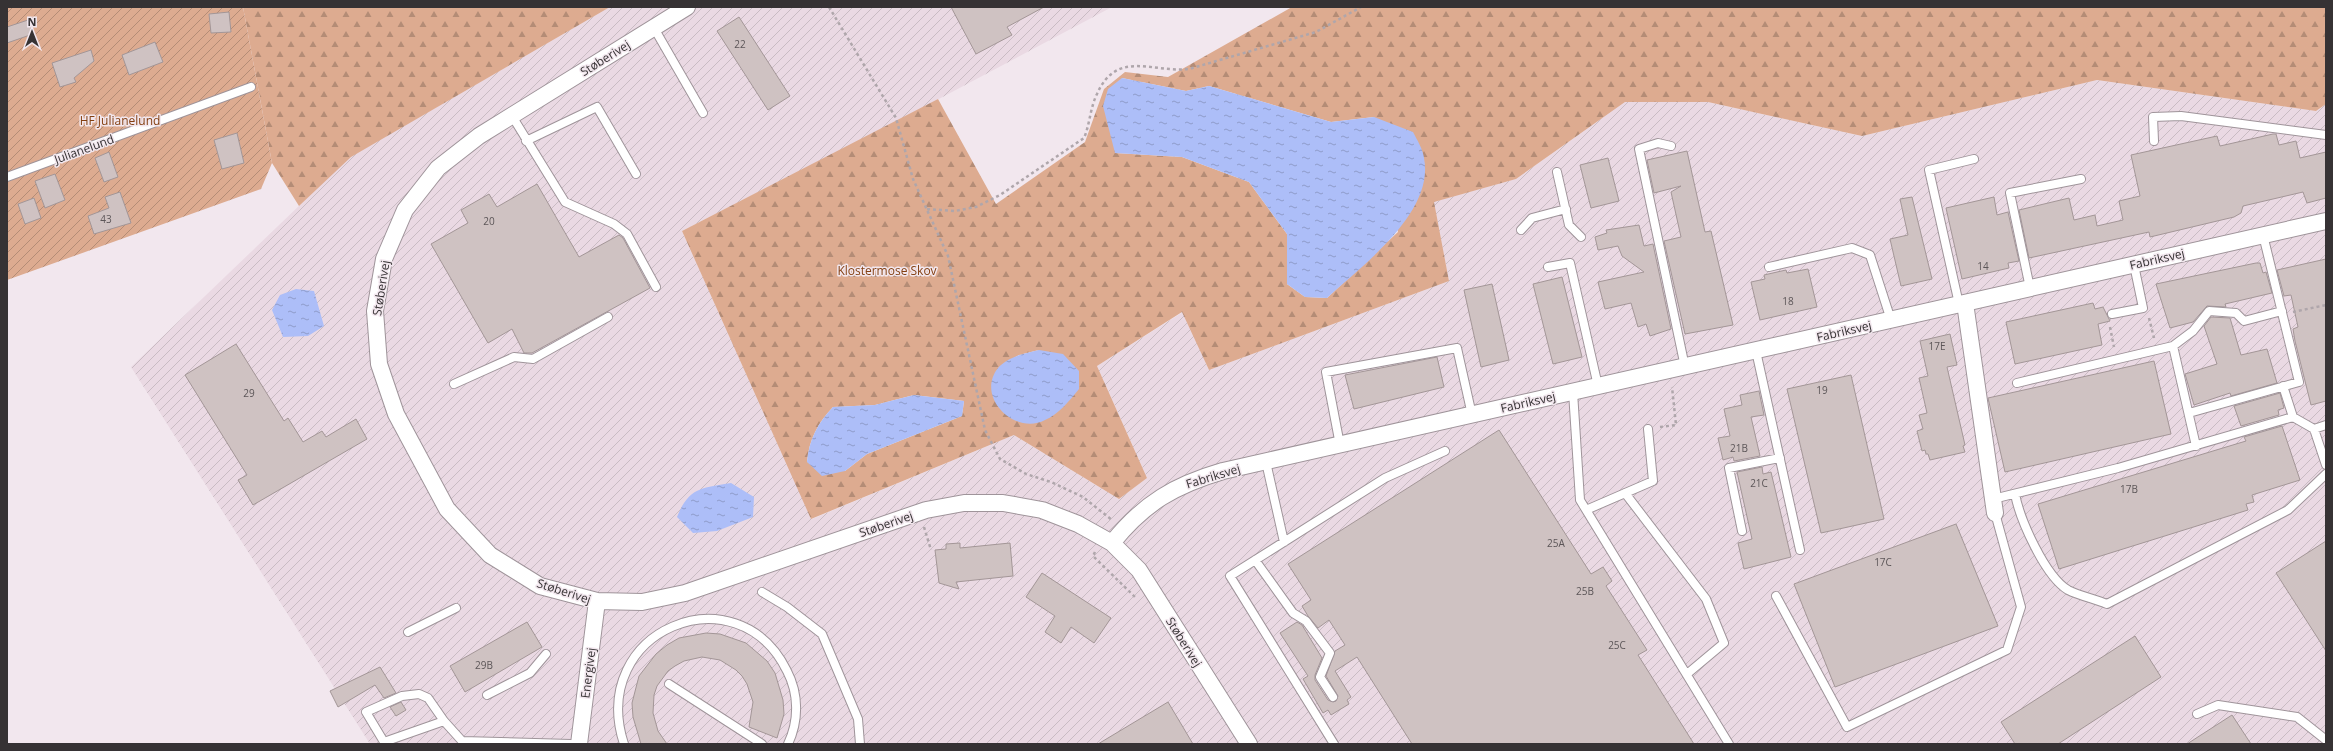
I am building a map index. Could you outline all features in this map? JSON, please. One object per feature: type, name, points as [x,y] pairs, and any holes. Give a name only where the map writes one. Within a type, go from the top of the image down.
[{"type":"street","name":"Støberivej","points":[[687,7],[479,136],[438,168],[405,210],[384,259],[377,296],[375,311],[379,364],[396,414],[447,509],[490,554],[540,586],[598,601],[642,602],[685,593],[920,512],[964,503],[1003,503],[1049,513],[1078,524],[1112,543],[1139,570],[1249,744]]},
{"type":"street","name":"Fabriksvej","points":[[1112,543],[1123,529],[1146,507],[1169,491],[1192,480],[1598,386],[2326,221]]},
{"type":"street","points":[[1962,304],[1994,506]]},
{"type":"street","name":"Energivej","points":[[579,744],[598,601]]},
{"type":"lane","points":[[654,28],[703,113]]},
{"type":"lane","name":"Julianelund","points":[[7,177],[251,88]]},
{"type":"lane","points":[[526,141],[597,107],[636,174]]},
{"type":"lane","points":[[512,116],[565,202],[614,224],[627,234],[656,286]]},
{"type":"lane","points":[[2154,141],[2153,117],[2180,116],[2326,135]]},
{"type":"lane","points":[[1671,146],[1658,143],[1639,148],[1685,367]]},
{"type":"lane","points":[[1962,304],[1929,170],[1974,159]]},
{"type":"lane","points":[[1557,172],[1570,225],[1581,236]]},
{"type":"lane","points":[[2030,288],[2010,193],[2082,179]]},
{"type":"lane","points":[[1521,230],[1532,218],[1566,209]]},
{"type":"lane","points":[[2188,413],[2299,382],[2263,235]]},
{"type":"lane","points":[[1769,267],[1852,248],[1870,255],[1891,320]]},
{"type":"lane","points":[[1548,267],[1570,263],[1598,386]]},
{"type":"lane","points":[[2112,314],[2143,308],[2134,265]]},
{"type":"lane","points":[[2018,383],[2173,346],[2194,331],[2209,311],[2236,312],[2244,321],[2282,313]]},
{"type":"lane","points":[[454,384],[514,357],[533,359],[608,318]]},
{"type":"lane","points":[[2173,346],[2196,446]]},
{"type":"lane","points":[[1340,445],[1326,372],[1457,348],[1472,415]]},
{"type":"lane","points":[[1756,350],[1800,550]]},
{"type":"lane","points":[[2284,386],[2293,417],[2314,429],[2326,465]]},
{"type":"lane","points":[[1573,392],[1580,500],[1729,744]]},
{"type":"lane","points":[[1776,596],[1847,727],[2007,650],[2021,607],[1994,506],[2015,494],[2196,446],[2293,417]]},
{"type":"lane","points":[[2314,429],[2326,425]]},
{"type":"lane","points":[[1586,510],[1653,481],[1648,429]]},
{"type":"lane","points":[[1334,744],[1230,576],[1385,478],[1445,451]]},
{"type":"lane","points":[[1742,531],[1729,468],[1780,458]]},
{"type":"lane","points":[[1266,462],[1284,542]]},
{"type":"lane","points":[[2015,494],[2019,513],[2030,536],[2056,580],[2069,590],[2107,604],[2288,510],[2326,474]]},
{"type":"lane","points":[[1625,493],[1706,599],[1724,643],[1686,674]]},
{"type":"lane","points":[[1255,560],[1293,613],[1306,621],[1330,653],[1320,677],[1333,697]]},
{"type":"lane","points":[[762,592],[787,606],[822,634],[858,719],[860,744]]},
{"type":"lane","points":[[408,632],[456,608]]},
{"type":"lane","points":[[623,744],[617,718],[618,692],[631,662],[642,646],[664,630],[688,621],[714,619],[746,629],[763,639],[781,658],[792,681],[797,707],[793,733],[788,744]]},
{"type":"lane","points":[[487,695],[530,673],[546,654]]},
{"type":"lane","points":[[669,684],[762,744]]},
{"type":"lane","points":[[444,721],[384,742],[366,712],[402,696],[419,694],[428,698],[444,721],[462,741],[571,744]]},
{"type":"lane","points":[[2197,714],[2218,705],[2297,717],[2326,740]]},
{"type":"path","points":[[829,7],[896,118],[913,179],[948,256],[985,430],[1000,459],[1026,474],[1051,482],[1083,497],[1123,529]]},
{"type":"path","points":[[927,209],[955,211],[976,207],[1000,195],[1084,138],[1090,124],[1096,95],[1104,82],[1120,67],[1128,65],[1173,71],[1189,69],[1316,32],[1361,7]]},
{"type":"path","points":[[2282,313],[2326,305]]},
{"type":"path","points":[[2143,308],[2148,316],[2157,350]]},
{"type":"path","points":[[2112,314],[2110,328],[2116,360]]},
{"type":"path","points":[[1648,429],[1676,425],[1673,399]]},
{"type":"path","points":[[920,512],[931,550]]},
{"type":"shaded area","points":[[610,7],[1112,7],[886,127],[682,231],[812,519],[1014,435],[1119,499],[1147,478],[1097,366],[1183,312],[1209,370],[1449,281],[1433,202],[1516,179],[1625,102],[1708,102],[1862,136],[2097,80],[2316,111],[2326,104],[2326,744],[370,744],[131,367],[350,157]]},
{"type":"green space","name":"HF Julianelund","points":[[7,7],[243,7],[272,163],[261,189],[7,280]]},
{"type":"green space","points":[[243,7],[610,7],[351,157],[299,206],[272,163]]},
{"type":"green space","name":"Klostermose Skov","points":[[1292,7],[2326,7],[2326,104],[2316,111],[2097,80],[1862,136],[1708,102],[1625,102],[1516,179],[1434,202],[1449,281],[1209,370],[1182,312],[1097,366],[1147,478],[1119,499],[1014,435],[811,519],[682,231],[938,99],[996,204],[1085,142],[1104,89],[1125,72],[1168,77]],"holes":[[[1122,78],[1186,91],[1209,86],[1331,122],[1374,117],[1398,232],[1327,298],[1305,297],[1287,284],[1287,234],[1249,182],[1182,157],[1115,153]],[[1039,350],[999,367],[1019,355]],[[914,395],[964,401],[962,416],[867,454],[845,471],[807,462],[810,446],[815,432],[833,407],[875,405]]]},
{"type":"water","points":[[1122,78],[1186,91],[1209,86],[1331,122],[1374,117],[1413,132],[1424,158],[1424,178],[1419,198],[1408,217],[1393,236],[1359,270],[1327,298],[1305,297],[1287,284],[1287,234],[1249,182],[1182,157],[1115,153],[1103,106],[1108,89]]},
{"type":"water","points":[[296,289],[314,291],[324,326],[308,336],[283,337],[272,310],[280,295]]},
{"type":"water","points":[[1039,350],[1063,354],[1079,371],[1079,389],[1064,406],[1045,420],[1033,424],[1022,423],[1011,418],[1002,411],[995,401],[991,391],[992,379],[998,368],[1006,361],[1017,356]]},
{"type":"water","points":[[914,395],[964,401],[962,416],[867,454],[845,471],[822,476],[807,462],[810,446],[815,432],[833,407],[875,405]]},
{"type":"water","points":[[731,483],[754,497],[753,517],[717,531],[693,533],[677,517],[686,500],[692,494],[704,488]]},
{"type":"building","points":[[951,7],[1044,7],[1007,27],[1012,35],[976,54]]},
{"type":"building","points":[[229,12],[231,32],[211,33],[209,14]]},
{"type":"building","points":[[739,17],[790,96],[768,110],[717,31]]},
{"type":"building","points":[[28,20],[33,34],[7,43],[7,27]]},
{"type":"building","points":[[155,42],[163,62],[129,75],[122,55]]},
{"type":"building","points":[[91,50],[94,61],[74,78],[76,82],[60,87],[52,63]]},
{"type":"building","points":[[237,133],[244,163],[222,169],[214,140]]},
{"type":"building","points":[[2276,134],[2279,145],[2296,141],[2300,158],[2326,152],[2326,198],[2307,203],[2303,192],[2243,206],[2241,213],[2234,217],[2150,237],[2149,232],[2029,258],[2019,210],[2069,198],[2074,220],[2095,215],[2097,226],[2123,220],[2119,201],[2140,196],[2131,155],[2217,136],[2220,146]]},
{"type":"building","points":[[1687,151],[1705,232],[1711,231],[1733,325],[1685,334],[1664,241],[1681,237],[1671,192],[1681,186],[1654,193],[1647,160]]},
{"type":"building","points":[[109,152],[118,177],[104,182],[95,158]]},
{"type":"building","points":[[1608,158],[1619,201],[1591,208],[1580,165]]},
{"type":"building","points":[[55,174],[65,200],[45,208],[35,181]]},
{"type":"building","points":[[537,184],[579,257],[619,235],[623,238],[650,288],[532,353],[524,353],[512,329],[488,343],[431,244],[468,223],[461,210],[489,194],[497,207]]},
{"type":"building","points":[[120,192],[131,223],[94,234],[88,216],[109,208],[105,197]]},
{"type":"building","points":[[1912,197],[1932,279],[1901,286],[1890,239],[1908,235],[1900,199]]},
{"type":"building","points":[[1994,197],[1997,215],[2008,212],[2019,261],[2008,263],[2009,268],[1962,279],[1946,208]]},
{"type":"building","points":[[34,198],[41,218],[25,224],[18,204]]},
{"type":"building","points":[[1639,225],[1644,246],[1653,244],[1671,329],[1650,336],[1646,324],[1638,327],[1631,303],[1605,309],[1598,282],[1644,272],[1622,256],[1618,246],[1598,250],[1595,237],[1607,233],[1606,230]]},
{"type":"building","points":[[2326,259],[2326,401],[2311,405],[2295,341],[2293,329],[2298,327],[2291,295],[2284,296],[2277,270]]},
{"type":"building","points":[[2260,263],[2263,273],[2266,272],[2272,293],[2225,304],[2226,307],[2207,306],[2193,322],[2170,328],[2156,284]]},
{"type":"building","points":[[1808,269],[1817,307],[1760,320],[1751,282],[1765,279],[1764,275],[1786,270],[1787,273]]},
{"type":"building","points":[[1562,277],[1582,357],[1553,364],[1533,284]]},
{"type":"building","points":[[1492,284],[1509,360],[1481,367],[1464,290]]},
{"type":"building","points":[[2093,303],[2095,309],[2103,307],[2110,321],[2098,324],[2102,345],[2015,364],[2006,322]]},
{"type":"building","points":[[2211,317],[2230,318],[2241,355],[2267,349],[2277,383],[2231,396],[2230,393],[2194,405],[2185,374],[2217,364],[2204,326]]},
{"type":"building","points":[[1950,334],[1957,365],[1947,367],[1965,445],[1963,446],[1965,452],[1930,460],[1925,450],[1922,451],[1917,431],[1923,429],[1919,415],[1927,413],[1919,378],[1928,376],[1920,341]]},
{"type":"building","points":[[236,344],[284,421],[288,418],[303,442],[322,431],[326,437],[356,419],[367,439],[253,505],[238,480],[247,475],[185,375]]},
{"type":"building","points":[[1437,357],[1444,387],[1354,409],[1345,375]]},
{"type":"building","points":[[2154,361],[2171,434],[2005,472],[1988,398]]},
{"type":"building","points":[[1851,375],[1884,519],[1821,533],[1787,389]]},
{"type":"building","points":[[1759,391],[1764,415],[1751,417],[1760,456],[1734,461],[1733,457],[1723,460],[1718,438],[1730,436],[1724,409],[1742,405],[1740,395]]},
{"type":"building","points":[[2280,393],[2284,408],[2278,410],[2279,415],[2241,426],[2234,406]]},
{"type":"building","points":[[2282,426],[2300,480],[2252,495],[2254,502],[2246,504],[2248,510],[2059,569],[2038,504],[2246,441],[2244,437]]},
{"type":"building","points":[[1499,430],[1591,574],[1603,567],[1612,581],[1606,586],[1647,650],[1638,655],[1694,744],[1412,744],[1357,657],[1335,671],[1351,697],[1347,700],[1349,704],[1331,715],[1328,710],[1323,713],[1303,679],[1308,676],[1280,633],[1297,622],[1302,625],[1322,658],[1315,675],[1315,680],[1328,700],[1333,702],[1336,701],[1338,696],[1326,676],[1335,651],[1345,645],[1329,620],[1318,628],[1308,616],[1302,606],[1311,600],[1288,564]]},
{"type":"building","points":[[1762,467],[1763,474],[1771,472],[1791,557],[1744,569],[1738,543],[1752,539],[1737,472]]},
{"type":"building","points":[[1956,524],[1998,626],[1835,687],[1794,584]]},
{"type":"building","points":[[2326,541],[2326,651],[2276,573]]},
{"type":"building","points":[[960,543],[960,548],[1010,543],[1013,576],[956,582],[959,589],[939,583],[935,550],[946,549],[946,544]]},
{"type":"building","points":[[1042,573],[1111,618],[1094,643],[1071,627],[1061,643],[1045,632],[1055,616],[1026,597]]},
{"type":"building","points":[[527,622],[542,647],[465,692],[450,666]]},
{"type":"building","points":[[706,633],[720,634],[746,643],[767,661],[775,673],[783,700],[784,714],[777,738],[749,727],[753,702],[747,684],[742,676],[736,670],[720,660],[702,657],[684,661],[675,666],[668,671],[657,686],[654,695],[653,713],[658,731],[667,744],[641,744],[633,717],[632,703],[639,676],[656,654],[667,645],[679,638]]},
{"type":"building","points":[[2135,636],[2161,677],[2058,744],[2015,744],[2001,722]]},
{"type":"building","points":[[380,667],[396,693],[384,698],[375,685],[338,707],[330,691]]},
{"type":"building","points":[[401,702],[406,710],[396,716],[390,707]]},
{"type":"building","points":[[1168,702],[1193,744],[1098,744]]},
{"type":"building","points":[[2232,715],[2251,744],[2187,744]]}]
